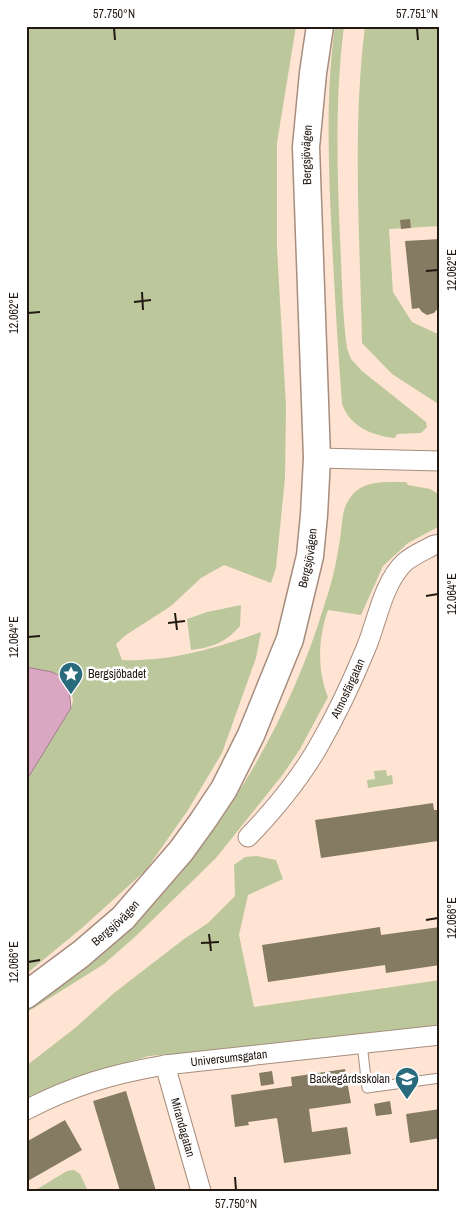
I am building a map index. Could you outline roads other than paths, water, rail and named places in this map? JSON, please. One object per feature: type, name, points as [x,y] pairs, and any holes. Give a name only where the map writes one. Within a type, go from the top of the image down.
[{"type":"street","name":"Bergsjövägen","points":[[26,995],[82,954],[122,918],[181,851],[224,789],[251,736],[290,639],[310,556],[317,458],[306,148],[313,73],[320,26]]},
{"type":"street","points":[[317,458],[440,461]]},
{"type":"street","name":"Atmosfärgatan","points":[[248,837],[277,806],[318,748],[341,704],[367,646],[372,627],[393,577],[405,562],[434,545],[440,544]]},
{"type":"street","name":"Universumsgatan","points":[[26,1110],[86,1083],[165,1065],[440,1035]]},
{"type":"street","name":"Mirandagatan","points":[[165,1065],[201,1191]]},
{"type":"lane","points":[[362,1044],[367,1088],[440,1078]]},
{"type":"place","name":"Bergsjöbadet","points":[[71,695]]},
{"type":"place","name":"Backegårdsskolan","points":[[407,1100]]}]
